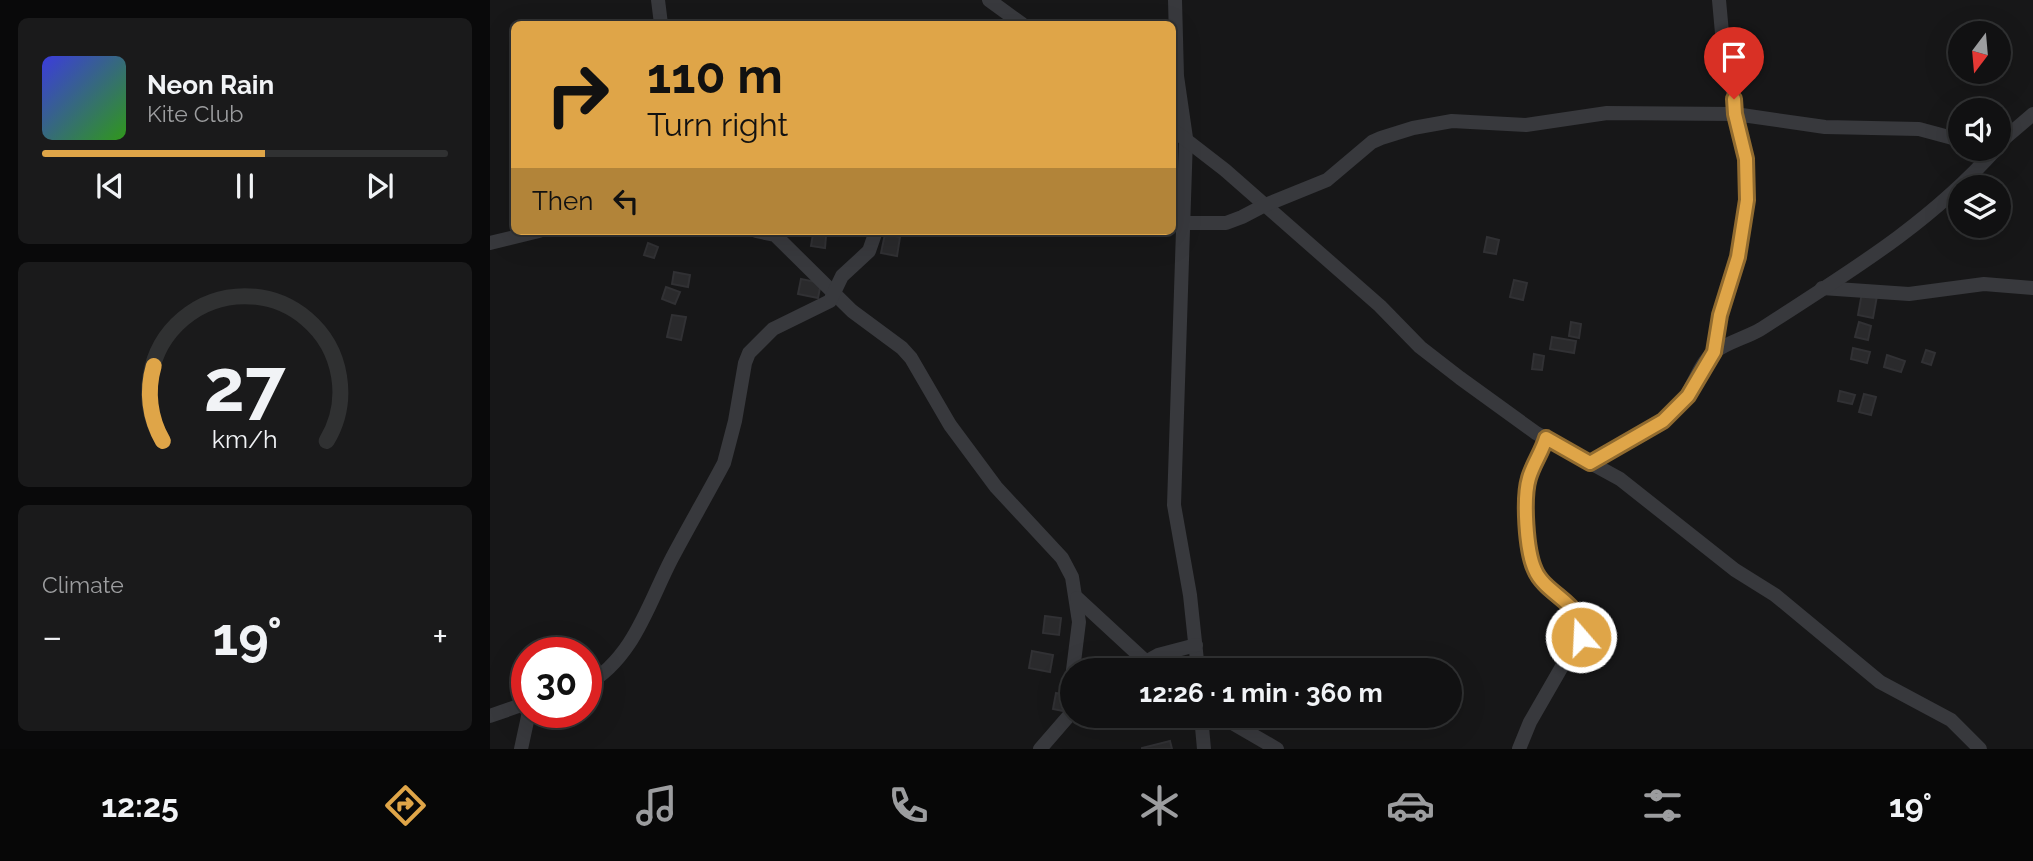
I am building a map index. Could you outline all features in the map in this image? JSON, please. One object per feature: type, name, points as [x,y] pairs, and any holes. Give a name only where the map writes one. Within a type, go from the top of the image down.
[{"type":"street","points":[[658,0],[661,21]]},
{"type":"street","points":[[989,0],[1016,21]]},
{"type":"street","points":[[1175,0],[1176,21]]},
{"type":"street","points":[[1590,463],[1663,421],[1688,396],[1714,352],[1720,315],[1745,225],[1746,159],[1723,44],[1719,0]]},
{"type":"street","points":[[1176,38],[1177,76],[1186,138],[1178,223],[1174,505],[1190,595],[1197,658]]},
{"type":"street","points":[[1178,223],[1226,223],[1326,180],[1371,142],[1413,128],[1461,120],[1540,125],[1607,113],[1735,114],[1825,127],[1919,129],[1948,137]]},
{"type":"street","points":[[2011,133],[2032,113]]},
{"type":"street","points":[[1176,132],[1380,306],[1396,325],[1439,363],[1546,438],[1627,484],[1735,570],[1775,596],[1880,682],[1951,720],[1980,749]]},
{"type":"street","points":[[1714,352],[1760,329],[1853,270],[1922,221],[1982,161]]},
{"type":"street","points":[[490,243],[523,235]]},
{"type":"street","points":[[771,235],[852,311],[911,358],[973,457],[1005,498],[1062,558],[1072,577],[1077,598],[1079,629],[1075,658]]},
{"type":"street","points":[[602,674],[610,669],[642,625],[663,576],[724,463],[730,448],[749,353],[773,328],[830,301],[842,276],[869,251],[875,235]]},
{"type":"street","points":[[1822,288],[1909,294],[1984,284],[2033,288]]},
{"type":"street","points":[[1519,749],[1530,722],[1583,630],[1583,622],[1576,612],[1544,586],[1534,570],[1530,554],[1526,493],[1530,474],[1546,438]]},
{"type":"street","points":[[1077,598],[1141,658]]},
{"type":"street","points":[[1155,658],[1158,654],[1196,645]]},
{"type":"street","points":[[490,716],[511,709]]},
{"type":"street","points":[[1040,749],[1060,726]]},
{"type":"street","points":[[522,749],[526,728]]},
{"type":"street","points":[[1202,728],[1204,749]]},
{"type":"street","points":[[1241,728],[1277,749]]},
{"type":"building","points":[[813,235],[826,236],[825,248],[811,246]]},
{"type":"building","points":[[885,235],[900,237],[897,256],[881,253]]},
{"type":"building","points":[[1487,237],[1499,240],[1496,254],[1484,252]]},
{"type":"building","points":[[648,243],[658,247],[654,258],[644,255]]},
{"type":"building","points":[[674,272],[690,275],[688,287],[672,284]]},
{"type":"building","points":[[801,279],[821,283],[818,298],[798,294]]},
{"type":"building","points":[[1514,280],[1527,283],[1523,300],[1510,297]]},
{"type":"building","points":[[666,287],[680,292],[675,304],[662,299]]},
{"type":"building","points":[[1862,293],[1877,296],[1873,318],[1858,315]]},
{"type":"building","points":[[672,315],[686,317],[681,340],[667,337]]},
{"type":"building","points":[[1571,322],[1581,324],[1579,338],[1569,336]]},
{"type":"building","points":[[1859,322],[1871,326],[1868,340],[1855,337]]},
{"type":"building","points":[[1552,337],[1576,341],[1574,353],[1550,349]]},
{"type":"building","points":[[1853,348],[1870,352],[1867,363],[1851,359]]},
{"type":"building","points":[[1926,350],[1935,353],[1931,365],[1922,362]]},
{"type":"building","points":[[1534,354],[1544,356],[1542,370],[1532,369]]},
{"type":"building","points":[[1887,355],[1905,361],[1901,372],[1884,367]]},
{"type":"building","points":[[1840,391],[1855,395],[1852,404],[1838,401]]},
{"type":"building","points":[[1864,394],[1876,397],[1871,415],[1859,412]]},
{"type":"building","points":[[1045,616],[1061,618],[1059,635],[1043,633]]},
{"type":"building","points":[[1032,651],[1053,655],[1050,672],[1029,668]]},
{"type":"building","points":[[1056,693],[1060,694],[1060,710],[1053,709]]},
{"type":"building","points":[[1170,741],[1172,749],[1142,749],[1142,748]]},
{"type":"route","points":[[1581,637],[1583,622],[1576,612],[1544,586],[1534,570],[1530,554],[1526,493],[1528,481],[1546,438],[1590,463],[1663,421],[1688,396],[1714,352],[1720,315],[1745,225],[1747,200],[1746,159],[1734,99]]}]
